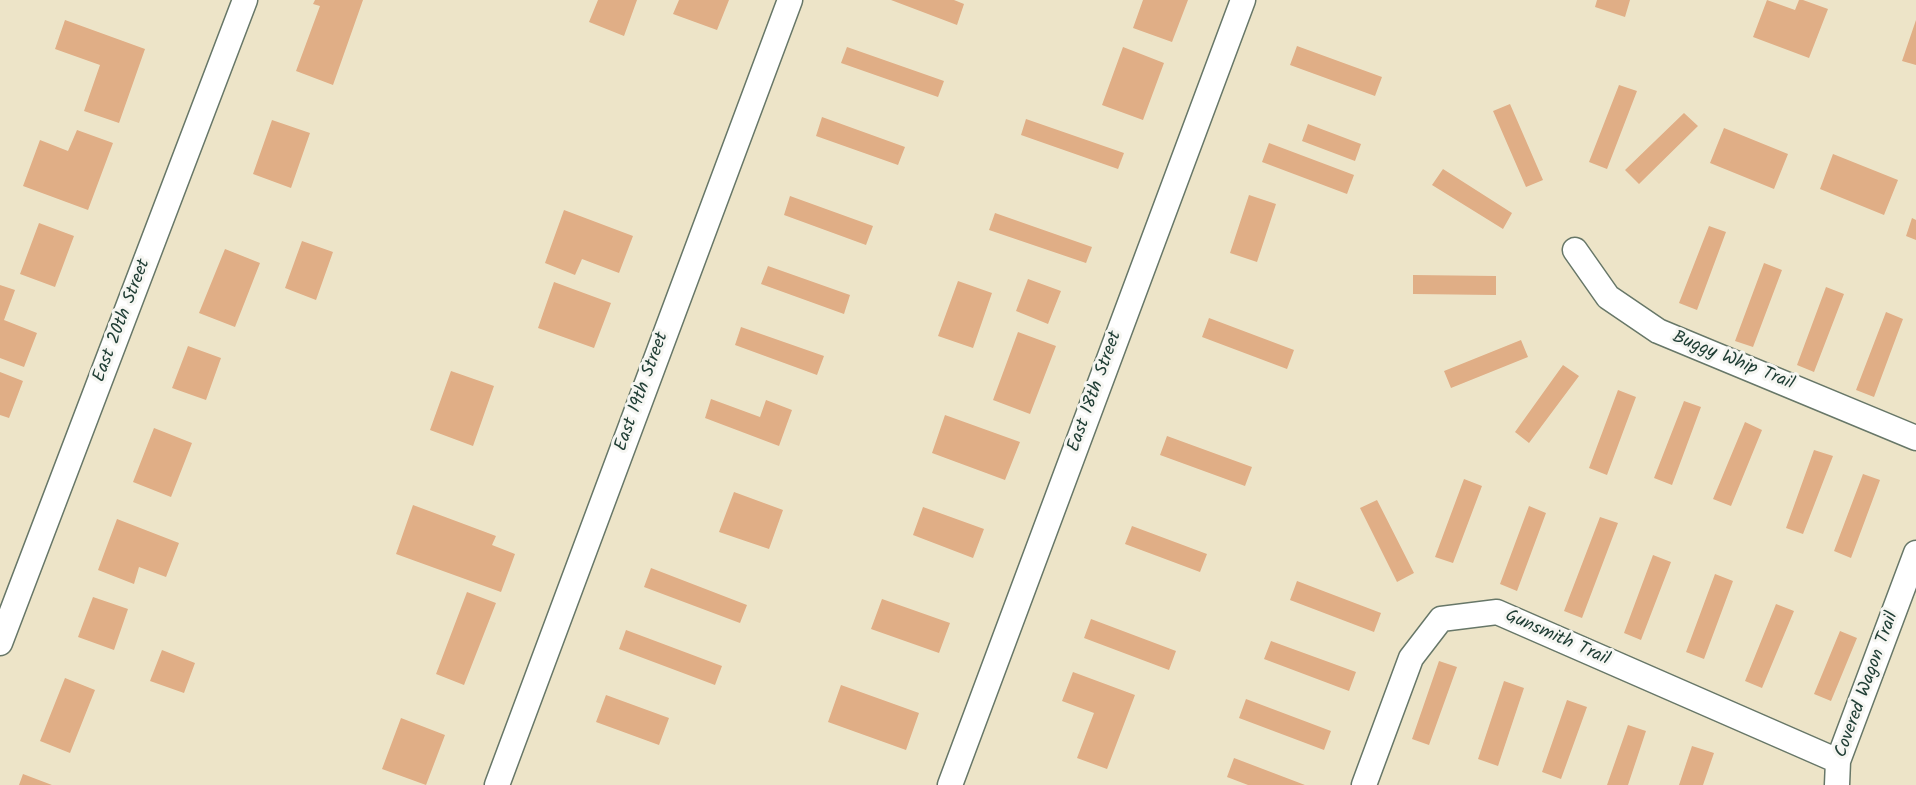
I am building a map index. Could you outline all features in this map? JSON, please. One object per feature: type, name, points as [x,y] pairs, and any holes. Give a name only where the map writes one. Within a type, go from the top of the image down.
[{"type":"street","name":"East 20th Street","points":[[0,643],[245,0]]},
{"type":"street","name":"East 19th Street","points":[[497,785],[789,0]]},
{"type":"street","name":"East 18th Street","points":[[950,785],[1243,0]]},
{"type":"street","name":"Buggy Whip Trail","points":[[1575,250],[1608,297],[1658,331],[1916,438]]},
{"type":"street","name":"Covered Wagon Trail","points":[[1838,773],[1916,553]]},
{"type":"street","name":"Gunsmith Trail","points":[[1364,785],[1411,658],[1441,619],[1497,612],[1838,773]]},
{"type":"building","points":[[315,0],[363,0],[333,85],[296,71],[320,6],[313,4]]},
{"type":"building","points":[[598,0],[637,0],[624,36],[589,22]]},
{"type":"building","points":[[679,0],[729,0],[717,30],[673,14]]},
{"type":"building","points":[[891,0],[954,0],[964,4],[957,25]]},
{"type":"building","points":[[1143,0],[1188,0],[1172,42],[1133,28]]},
{"type":"building","points":[[1597,0],[1630,0],[1625,17],[1595,7]]},
{"type":"building","points":[[1767,0],[1795,10],[1799,0],[1828,9],[1809,58],[1753,37]]},
{"type":"building","points":[[65,20],[145,49],[119,123],[84,111],[100,65],[55,49]]},
{"type":"building","points":[[1916,20],[1916,65],[1902,61]]},
{"type":"building","points":[[1297,46],[1382,77],[1375,96],[1290,65]]},
{"type":"building","points":[[847,47],[944,81],[938,97],[841,63]]},
{"type":"building","points":[[1123,47],[1164,63],[1143,120],[1102,105]]},
{"type":"building","points":[[1619,85],[1637,91],[1607,169],[1589,162]]},
{"type":"building","points":[[1510,104],[1543,180],[1526,187],[1493,111]]},
{"type":"building","points":[[1684,113],[1698,126],[1639,184],[1625,170]]},
{"type":"building","points":[[822,117],[905,147],[898,165],[816,136]]},
{"type":"building","points":[[1026,119],[1124,153],[1118,169],[1021,135]]},
{"type":"building","points":[[272,120],[310,133],[291,188],[253,174]]},
{"type":"building","points":[[1308,124],[1361,144],[1355,161],[1302,141]]},
{"type":"building","points":[[1724,128],[1788,154],[1774,189],[1710,163]]},
{"type":"building","points":[[77,130],[113,143],[88,210],[23,186],[40,140],[68,151]]},
{"type":"building","points":[[1269,143],[1354,175],[1347,194],[1262,162]]},
{"type":"building","points":[[1833,154],[1898,180],[1884,215],[1820,189]]},
{"type":"building","points":[[1443,169],[1512,213],[1503,229],[1432,185]]},
{"type":"building","points":[[1249,195],[1276,204],[1257,262],[1230,253]]},
{"type":"building","points":[[790,196],[873,226],[866,245],[784,215]]},
{"type":"building","points":[[564,210],[633,236],[619,273],[582,259],[575,275],[545,263]]},
{"type":"building","points":[[995,213],[1092,247],[1086,263],[989,230]]},
{"type":"building","points":[[1912,218],[1916,220],[1916,240],[1906,236]]},
{"type":"building","points":[[39,223],[74,236],[55,287],[20,274]]},
{"type":"building","points":[[1709,226],[1726,232],[1697,310],[1679,303]]},
{"type":"building","points":[[302,241],[333,252],[316,300],[285,288]]},
{"type":"building","points":[[225,249],[260,263],[235,327],[199,313]]},
{"type":"building","points":[[1764,263],[1782,270],[1753,347],[1735,341]]},
{"type":"building","points":[[768,266],[850,295],[844,314],[761,284]]},
{"type":"building","points":[[1413,275],[1496,276],[1496,295],[1413,294]]},
{"type":"building","points":[[1028,279],[1061,291],[1048,324],[1016,311]]},
{"type":"building","points":[[958,281],[992,293],[973,348],[938,336]]},
{"type":"building","points":[[554,282],[611,303],[594,348],[538,328]]},
{"type":"building","points":[[0,285],[15,290],[4,320],[37,333],[24,367],[0,358]]},
{"type":"building","points":[[1826,287],[1844,294],[1814,372],[1797,365]]},
{"type":"building","points":[[1886,312],[1903,319],[1874,397],[1856,390]]},
{"type":"building","points":[[1209,318],[1294,350],[1287,369],[1202,337]]},
{"type":"building","points":[[741,327],[824,356],[817,375],[735,345]]},
{"type":"building","points":[[1018,332],[1056,346],[1030,414],[993,400]]},
{"type":"building","points":[[1521,340],[1528,357],[1451,388],[1444,371]]},
{"type":"building","points":[[188,346],[221,358],[206,400],[172,388]]},
{"type":"building","points":[[1563,365],[1579,376],[1529,443],[1515,432]]},
{"type":"building","points":[[451,371],[494,386],[473,446],[430,430]]},
{"type":"building","points":[[0,372],[23,381],[9,418],[0,415]]},
{"type":"building","points":[[1618,390],[1636,397],[1607,475],[1589,468]]},
{"type":"building","points":[[711,399],[760,417],[766,400],[792,410],[779,446],[705,418]]},
{"type":"building","points":[[1684,401],[1701,407],[1672,485],[1654,478]]},
{"type":"building","points":[[945,415],[1020,442],[1005,480],[932,453]]},
{"type":"building","points":[[1745,422],[1762,430],[1731,506],[1713,499]]},
{"type":"building","points":[[154,428],[192,443],[171,497],[133,482]]},
{"type":"building","points":[[1167,436],[1252,467],[1245,486],[1160,455]]},
{"type":"building","points":[[1814,450],[1833,456],[1803,534],[1786,528]]},
{"type":"building","points":[[1863,474],[1880,480],[1851,558],[1834,551]]},
{"type":"building","points":[[1464,479],[1482,486],[1453,563],[1435,557]]},
{"type":"building","points":[[734,492],[783,510],[769,549],[719,532]]},
{"type":"building","points":[[1377,500],[1414,573],[1397,582],[1360,508]]},
{"type":"building","points":[[413,505],[496,536],[492,545],[515,554],[501,592],[396,554]]},
{"type":"building","points":[[1529,506],[1546,513],[1517,591],[1500,584]]},
{"type":"building","points":[[923,507],[984,529],[973,558],[913,535]]},
{"type":"building","points":[[1600,517],[1618,523],[1582,618],[1564,611]]},
{"type":"building","points":[[117,519],[179,543],[166,577],[139,567],[134,584],[98,570]]},
{"type":"building","points":[[1132,526],[1207,554],[1200,572],[1125,544]]},
{"type":"building","points":[[1653,555],[1671,562],[1641,640],[1624,633]]},
{"type":"building","points":[[651,568],[747,605],[740,623],[644,587]]},
{"type":"building","points":[[1715,574],[1733,581],[1704,659],[1686,652]]},
{"type":"building","points":[[1297,581],[1381,613],[1374,632],[1290,600]]},
{"type":"building","points":[[467,592],[496,603],[464,685],[436,674]]},
{"type":"building","points":[[93,597],[128,609],[114,650],[78,637]]},
{"type":"building","points":[[882,599],[950,623],[939,653],[871,629]]},
{"type":"building","points":[[1776,604],[1794,611],[1762,688],[1745,681]]},
{"type":"building","points":[[1091,619],[1176,651],[1169,670],[1084,638]]},
{"type":"building","points":[[626,630],[722,666],[715,685],[619,649]]},
{"type":"building","points":[[1840,631],[1857,638],[1831,701],[1814,694]]},
{"type":"building","points":[[1271,641],[1356,672],[1349,691],[1264,659]]},
{"type":"building","points":[[162,650],[195,663],[184,693],[150,681]]},
{"type":"building","points":[[1439,661],[1457,667],[1429,745],[1412,739]]},
{"type":"building","points":[[1073,672],[1135,695],[1107,769],[1077,758],[1094,713],[1062,701]]},
{"type":"building","points":[[65,678],[95,690],[70,753],[40,741]]},
{"type":"building","points":[[1504,681],[1524,688],[1498,766],[1478,759]]},
{"type":"building","points":[[841,685],[919,713],[906,750],[828,722]]},
{"type":"building","points":[[606,695],[669,718],[659,745],[596,722]]},
{"type":"building","points":[[1246,699],[1331,731],[1324,750],[1239,718]]},
{"type":"building","points":[[1567,700],[1587,707],[1561,779],[1542,772]]},
{"type":"building","points":[[401,718],[445,735],[426,785],[382,769]]},
{"type":"building","points":[[1628,725],[1646,731],[1628,785],[1607,785]]},
{"type":"building","points":[[1692,746],[1714,753],[1703,785],[1679,785]]},
{"type":"building","points":[[1234,758],[1305,785],[1248,785],[1227,777]]},
{"type":"building","points":[[23,774],[52,785],[19,785]]}]
